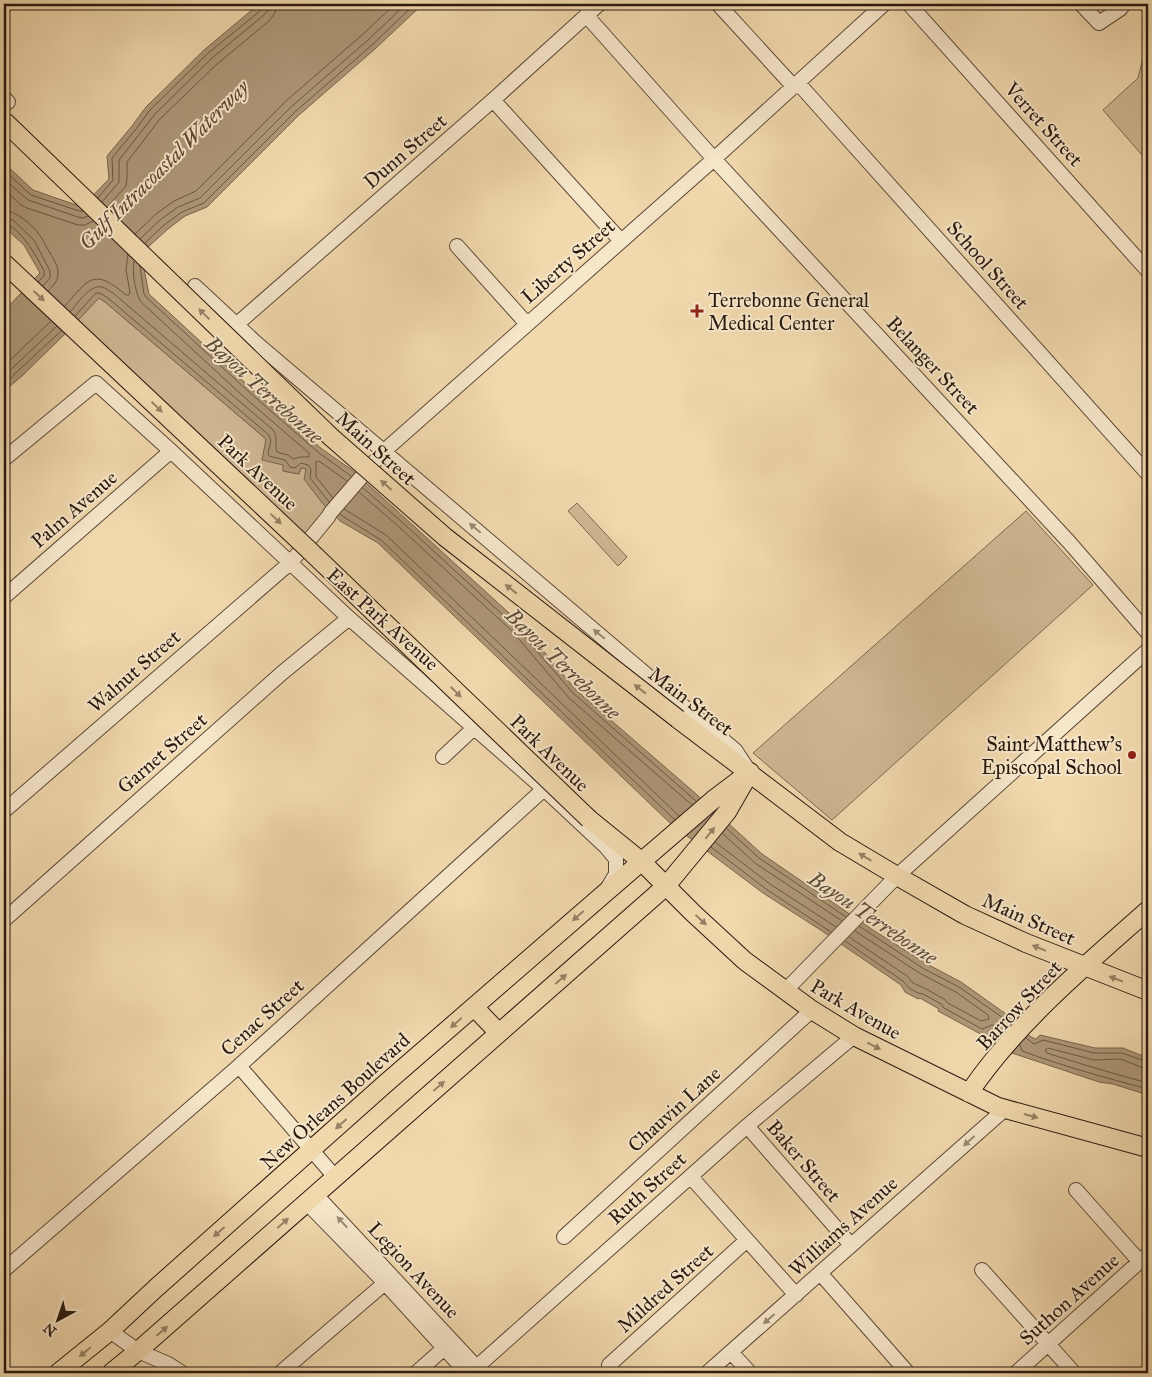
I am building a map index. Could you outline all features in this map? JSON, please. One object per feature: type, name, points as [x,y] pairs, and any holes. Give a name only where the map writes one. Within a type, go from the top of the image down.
[{"type":"main road","name":"Main Street","points":[[4,121],[331,437],[445,537],[840,842],[965,915],[1026,943],[1148,991]]},
{"type":"main road","name":"Park Avenue","points":[[4,262],[308,549],[589,819],[642,862],[745,961],[812,1010],[854,1036],[998,1107],[1148,1148]]},
{"type":"main road","name":"New Orleans Boulevard","points":[[58,1373],[110,1331],[156,1288],[605,893],[713,800],[750,772]]},
{"type":"main road","points":[[111,1373],[666,886],[727,812],[750,772]]},
{"type":"main road","name":"Barrow Street","points":[[969,1093],[1026,1022],[1148,910]]},
{"type":"main road","points":[[474,1007],[499,1033]]},
{"type":"street","name":"Dunn Street","points":[[236,325],[493,100],[599,4]]},
{"type":"street","name":"School Street","points":[[718,4],[796,85],[1148,474]]},
{"type":"street","name":"Liberty Street","points":[[291,562],[383,452],[714,159],[884,4]]},
{"type":"street","name":"Verret Street","points":[[909,4],[1148,271]]},
{"type":"street","points":[[1081,4],[1099,23],[1120,9],[1124,4]]},
{"type":"street","name":"Belanger Street","points":[[586,15],[714,159],[1062,534],[1148,633]]},
{"type":"street","points":[[493,100],[621,241]]},
{"type":"street","points":[[457,246],[527,324]]},
{"type":"street","name":"Main Street","points":[[195,286],[236,325],[383,452],[735,750],[750,772]]},
{"type":"street","name":"East Park Avenue","points":[[4,458],[96,383],[291,562],[349,618],[544,789],[606,847],[616,859],[616,874],[605,893]]},
{"type":"street","name":"Palm Avenue","points":[[4,597],[171,451]]},
{"type":"street","name":"Walnut Street","points":[[4,811],[291,562]]},
{"type":"street","name":"Garnet Street","points":[[4,920],[282,673],[349,618]]},
{"type":"street","points":[[785,991],[897,876],[1148,650]]},
{"type":"street","points":[[443,757],[474,728]]},
{"type":"street","name":"Cenac Street","points":[[4,1270],[239,1066],[544,789]]},
{"type":"street","name":"Chauvin Lane","points":[[564,1237],[812,1010]]},
{"type":"street","name":"Ruth Street","points":[[474,1372],[747,1126],[854,1036]]},
{"type":"street","points":[[239,1066],[335,1177]]},
{"type":"street","name":"Williams Avenue","points":[[707,1373],[1005,1109]]},
{"type":"street","name":"Baker Street","points":[[747,1126],[852,1246]]},
{"type":"street","points":[[691,1177],[796,1295]]},
{"type":"street","points":[[1076,1190],[1144,1258]]},
{"type":"street","name":"Legion Avenue","points":[[311,1198],[474,1372]]},
{"type":"street","name":"Mildred Street","points":[[609,1365],[747,1240]]},
{"type":"street","name":"Suthon Avenue","points":[[1016,1373],[1144,1258]]},
{"type":"street","points":[[982,1270],[1074,1373]]},
{"type":"street","points":[[820,1273],[908,1373]]},
{"type":"street","points":[[280,1373],[389,1280]]},
{"type":"street","points":[[110,1331],[138,1351],[168,1364],[182,1373]]},
{"type":"street","points":[[416,1373],[448,1345]]},
{"type":"street","points":[[731,1352],[750,1373]]},
{"type":"shaded area","points":[[1148,38],[1148,162],[1103,110],[1138,78]]},
{"type":"shaded area","points":[[98,297],[266,439],[284,465],[283,471],[299,474],[301,468],[306,469],[331,512],[303,548],[73,325]]},
{"type":"shaded area","points":[[577,503],[627,557],[618,566],[568,511]]},
{"type":"shaded area","points":[[1026,511],[1093,585],[832,820],[753,753]]},
{"type":"water","name":"Gulf Intracoastal Waterway","points":[[259,4],[423,4],[375,49],[299,115],[207,207],[185,216],[148,247],[144,269],[149,294],[252,389],[322,449],[352,470],[520,623],[576,690],[762,854],[873,930],[927,964],[961,982],[1006,1014],[1031,1037],[1036,1039],[1040,1035],[1095,1048],[1123,1048],[1148,1058],[1148,1095],[1113,1084],[1099,1082],[1012,1053],[1016,1048],[996,1032],[990,1030],[986,1037],[938,1011],[939,1009],[920,998],[918,999],[905,992],[901,985],[763,893],[671,824],[378,543],[340,521],[323,504],[304,479],[306,469],[301,468],[299,474],[283,471],[283,465],[262,460],[266,439],[99,298],[67,332],[4,391],[4,311],[40,273],[24,245],[4,227],[4,163],[33,190],[82,207],[109,179],[107,156],[146,107],[204,50]]},
{"type":"place","name":"Terrebonne General Medical Center","points":[[697,311]]},
{"type":"place","name":"Saint Matthew's Episcopal School","points":[[1132,755]]},
{"type":"water label","name":"Bayou Terrebonne","points":[[264,390]]},
{"type":"water label","name":"Bayou Terrebonne","points":[[563,664]]},
{"type":"water label","name":"Bayou Terrebonne","points":[[873,918]]}]
